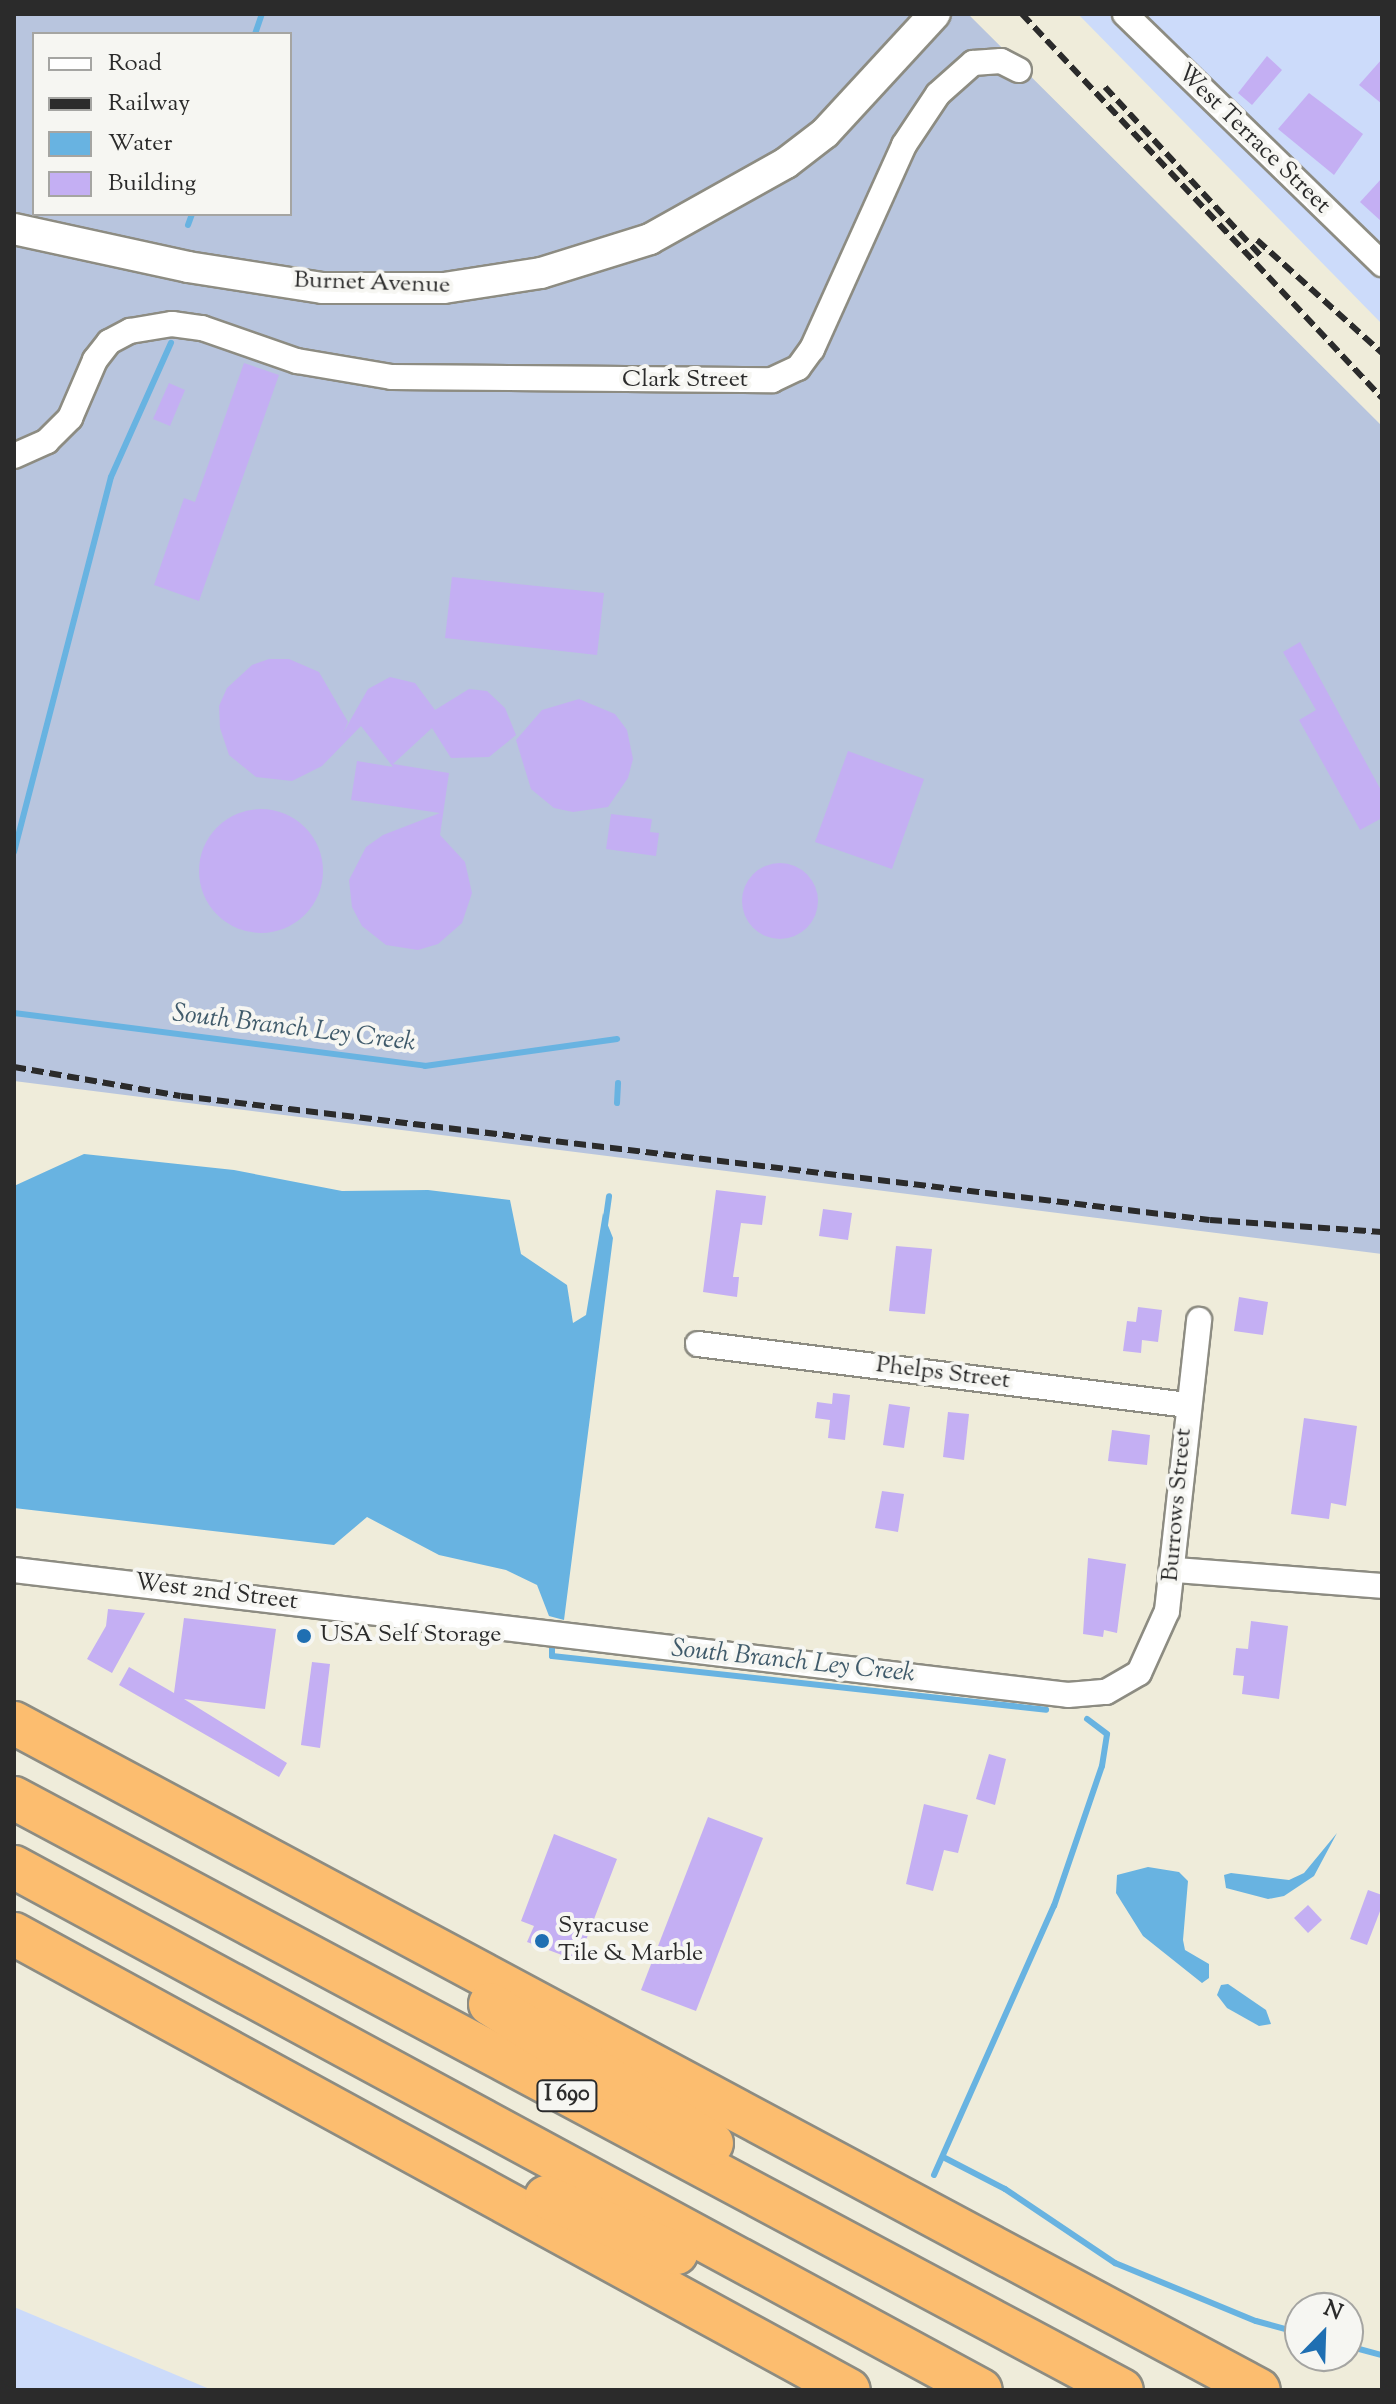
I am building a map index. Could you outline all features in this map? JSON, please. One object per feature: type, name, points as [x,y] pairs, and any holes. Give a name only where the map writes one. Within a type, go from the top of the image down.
[{"type":"highway","points":[[14,1723],[1259,2390]]},
{"type":"highway","name":"I 690","points":[[14,1798],[1122,2390]]},
{"type":"highway","points":[[240,1842],[614,2085],[1129,2390]]},
{"type":"highway","name":"I 690","points":[[14,1867],[981,2390]]},
{"type":"highway","points":[[14,1934],[849,2390]]},
{"type":"highway","points":[[264,2070],[442,2153],[878,2335]]},
{"type":"street","name":"Burnet Avenue","points":[[14,229],[188,267],[322,288],[444,288],[541,273],[650,239],[786,163],[825,133],[935,14]]},
{"type":"street","name":"West Terrace Street","points":[[1125,14],[1380,257]]},
{"type":"street","name":"Clark Street","points":[[14,456],[47,441],[70,418],[95,360],[109,342],[130,331],[172,324],[202,328],[297,361],[392,377],[772,380],[798,368],[812,349],[904,145],[938,94],[973,63],[1001,61],[1019,70]]},
{"type":"street","name":"Burrows Street","points":[[1131,1680],[1160,1637],[1175,1570],[1187,1405],[1199,1320]]},
{"type":"street","name":"Phelps Street","points":[[698,1344],[1187,1405]]},
{"type":"street","name":"West 2nd Street","points":[[14,1570],[1068,1695],[1106,1692],[1131,1680]]},
{"type":"street","points":[[1175,1570],[1382,1586]]},
{"type":"shaded area","points":[[14,14],[968,14],[1382,426],[1382,1254],[14,1081]]},
{"type":"shaded area","points":[[1078,14],[1382,14],[1382,324]]},
{"type":"shaded area","points":[[14,2307],[212,2390],[14,2390]]},
{"type":"water","points":[[84,1154],[234,1170],[342,1191],[428,1190],[510,1200],[521,1254],[567,1285],[573,1323],[586,1315],[603,1213],[613,1238],[564,1620],[549,1616],[537,1585],[506,1570],[439,1555],[367,1517],[334,1545],[14,1508],[14,1186]]},
{"type":"water","points":[[1337,1833],[1314,1876],[1284,1896],[1268,1899],[1226,1888],[1224,1875],[1231,1873],[1289,1880],[1304,1873]]},
{"type":"water","points":[[1148,1867],[1179,1872],[1188,1881],[1183,1940],[1185,1950],[1209,1964],[1209,1978],[1202,1983],[1143,1936],[1116,1893],[1117,1875]]},
{"type":"water","points":[[1228,1984],[1266,2010],[1271,2024],[1259,2026],[1227,2008],[1217,1995],[1221,1985]]},
{"type":"building","points":[[1267,56],[1282,70],[1252,105],[1238,93]]},
{"type":"building","points":[[1382,59],[1382,104],[1359,85]]},
{"type":"building","points":[[1309,93],[1363,134],[1334,175],[1278,129]]},
{"type":"building","points":[[1382,178],[1382,222],[1360,202]]},
{"type":"building","points":[[244,363],[279,375],[199,601],[154,585],[184,498],[195,502]]},
{"type":"building","points":[[169,383],[185,390],[170,426],[153,419]]},
{"type":"building","points":[[452,577],[604,593],[597,655],[445,638]]},
{"type":"building","points":[[1300,642],[1382,792],[1382,818],[1360,830],[1299,720],[1316,710],[1283,652]]},
{"type":"building","points":[[269,659],[289,659],[319,672],[348,722],[343,733],[368,689],[390,677],[415,683],[435,710],[469,689],[487,691],[505,708],[516,735],[489,757],[451,758],[432,728],[393,764],[449,773],[440,835],[465,862],[472,893],[462,923],[438,944],[418,950],[386,945],[362,926],[352,907],[349,880],[366,847],[383,835],[440,813],[351,800],[357,761],[393,767],[361,726],[322,766],[292,781],[256,777],[229,755],[220,728],[219,706],[227,688],[252,665]]},
{"type":"building","points":[[579,699],[615,714],[627,730],[633,759],[628,778],[608,807],[573,812],[554,808],[531,789],[516,740],[542,710]]},
{"type":"building","points":[[848,751],[924,779],[892,869],[815,842]]},
{"type":"building","points":[[261,809],[285,814],[305,827],[318,847],[323,871],[318,895],[305,915],[285,928],[261,933],[237,928],[217,915],[204,895],[199,871],[204,847],[217,827],[237,814]]},
{"type":"building","points":[[611,814],[652,819],[650,832],[659,833],[656,856],[606,849]]},
{"type":"building","points":[[780,863],[794,866],[807,874],[815,887],[818,901],[815,915],[807,928],[794,936],[780,939],[766,936],[753,928],[745,915],[742,901],[745,887],[753,874],[766,866]]},
{"type":"building","points":[[716,1190],[766,1196],[762,1225],[741,1223],[733,1277],[739,1277],[737,1297],[703,1292]]},
{"type":"building","points":[[823,1209],[852,1213],[848,1240],[819,1236]]},
{"type":"building","points":[[896,1246],[932,1249],[925,1314],[889,1311]]},
{"type":"building","points":[[1239,1297],[1268,1302],[1263,1335],[1234,1331]]},
{"type":"building","points":[[1138,1307],[1162,1310],[1158,1342],[1142,1340],[1141,1353],[1123,1351],[1127,1321],[1136,1322]]},
{"type":"building","points":[[833,1393],[850,1395],[845,1440],[828,1438],[830,1420],[815,1418],[817,1402],[832,1404]]},
{"type":"building","points":[[889,1404],[910,1407],[904,1448],[883,1445]]},
{"type":"building","points":[[948,1412],[969,1414],[964,1460],[943,1457]]},
{"type":"building","points":[[1304,1418],[1357,1426],[1346,1506],[1331,1503],[1329,1519],[1291,1514]]},
{"type":"building","points":[[1112,1430],[1150,1435],[1147,1465],[1108,1461]]},
{"type":"building","points":[[882,1491],[904,1494],[898,1532],[875,1528]]},
{"type":"building","points":[[1088,1558],[1126,1564],[1117,1633],[1104,1630],[1103,1637],[1083,1634]]},
{"type":"building","points":[[108,1609],[145,1613],[112,1673],[87,1659],[106,1626]]},
{"type":"building","points":[[184,1618],[276,1629],[265,1709],[184,1699],[287,1763],[279,1777],[119,1685],[129,1667],[174,1693]]},
{"type":"building","points":[[1251,1621],[1288,1626],[1279,1699],[1242,1694],[1244,1676],[1233,1675],[1236,1648],[1248,1649]]},
{"type":"building","points":[[312,1662],[330,1664],[320,1748],[301,1745]]},
{"type":"building","points":[[989,1754],[1006,1759],[995,1805],[976,1799]]},
{"type":"building","points":[[924,1804],[968,1815],[958,1853],[944,1850],[933,1891],[906,1884]]},
{"type":"building","points":[[708,1817],[763,1838],[696,2011],[641,1990]]},
{"type":"building","points":[[554,1834],[617,1859],[578,1961],[527,1942],[534,1926],[521,1921]]},
{"type":"building","points":[[1368,1890],[1382,1895],[1382,1906],[1367,1945],[1350,1939]]},
{"type":"building","points":[[1308,1905],[1322,1920],[1308,1933],[1294,1918]]},
{"type":"waterway","name":"South Branch Ley Creek","points":[[256,32],[262,14]]},
{"type":"waterway","name":"South Branch Ley Creek","points":[[188,225],[191,216]]},
{"type":"waterway","name":"South Branch Ley Creek","points":[[14,852],[111,477],[171,343]]},
{"type":"waterway","name":"South Branch Ley Creek","points":[[14,1013],[425,1066],[617,1039]]},
{"type":"waterway","name":"South Branch Ley Creek","points":[[617,1103],[618,1083]]},
{"type":"waterway","name":"South Branch Ley Creek","points":[[605,1225],[609,1196]]},
{"type":"waterway","name":"South Branch Ley Creek","points":[[552,1640],[552,1656],[1046,1710]]},
{"type":"waterway","name":"South Branch Ley Creek","points":[[934,2175],[1054,1906],[1102,1766],[1107,1734],[1087,1719]]},
{"type":"waterway","points":[[943,2157],[1005,2189],[1115,2263],[1256,2321],[1284,2329]]},
{"type":"waterway","points":[[1364,2350],[1382,2355]]},
{"type":"railway","points":[[1022,14],[1382,398]]},
{"type":"railway","points":[[1105,87],[1260,255]]},
{"type":"railway","points":[[1257,240],[1382,353]]},
{"type":"railway","points":[[14,1067],[181,1096],[1210,1220],[1382,1232]]},
{"type":"place","name":"USA Self Storage","points":[[304,1636]]},
{"type":"place","name":"Syracuse Tile & Marble","points":[[542,1941]]}]
